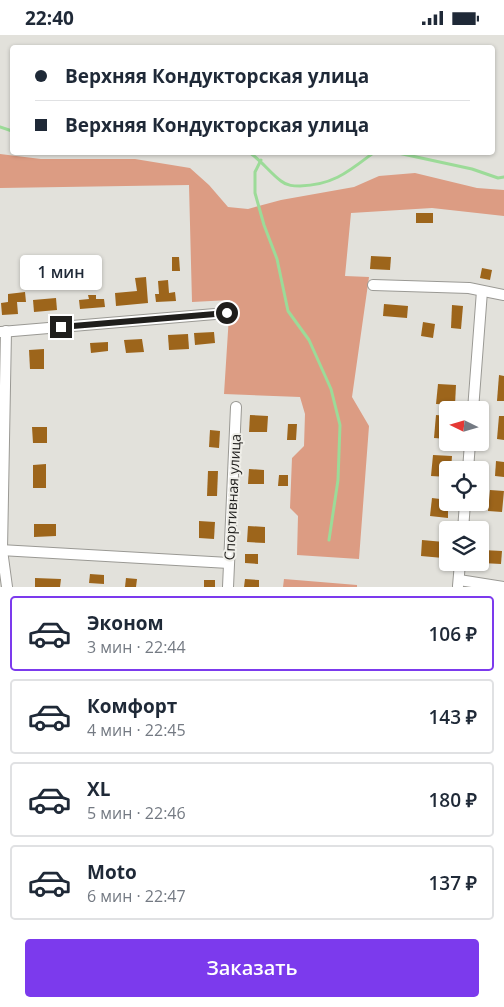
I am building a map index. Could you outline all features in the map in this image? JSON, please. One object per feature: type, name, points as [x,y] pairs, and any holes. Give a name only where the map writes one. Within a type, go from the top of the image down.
[{"type":"street","points":[[373,285],[469,288],[504,295]]},
{"type":"street","points":[[474,401],[482,291]]},
{"type":"street","points":[[7,587],[1,550],[3,331],[227,313]]},
{"type":"street","name":"Спортивная улица","points":[[228,587],[236,407]]},
{"type":"street","points":[[1,550],[229,563]]},
{"type":"street","points":[[459,571],[458,584],[504,587]]},
{"type":"shaded area","points":[[0,154],[41,159],[135,159],[190,168],[209,185],[228,207],[248,209],[281,200],[354,187],[379,176],[415,173],[477,188],[504,190],[504,216],[432,208],[351,213],[345,276],[369,277],[352,397],[369,426],[359,559],[297,555],[298,516],[290,508],[292,458],[304,446],[305,414],[300,397],[224,394],[230,300],[192,302],[189,185],[0,188]]},
{"type":"shaded area","points":[[284,579],[357,585],[357,587],[283,587]]},
{"type":"building","points":[[416,213],[433,213],[433,223],[416,223]]},
{"type":"building","points":[[371,256],[391,257],[390,270],[370,269]]},
{"type":"building","points":[[172,257],[179,257],[180,271],[172,271]]},
{"type":"building","points":[[482,268],[492,270],[490,280],[480,278]]},
{"type":"building","points":[[47,271],[64,272],[64,285],[46,284]]},
{"type":"building","points":[[146,277],[148,303],[116,306],[115,293],[137,291],[135,278]]},
{"type":"building","points":[[168,280],[169,293],[175,292],[176,301],[156,302],[155,294],[159,294],[158,281]]},
{"type":"building","points":[[25,292],[26,302],[17,302],[18,314],[2,315],[1,303],[8,302],[8,294]]},
{"type":"building","points":[[88,295],[96,295],[96,299],[104,299],[105,307],[80,309],[79,300],[89,299]]},
{"type":"building","points":[[56,298],[57,310],[34,312],[33,300]]},
{"type":"building","points":[[384,304],[408,306],[407,318],[383,316]]},
{"type":"building","points":[[452,305],[463,306],[461,329],[451,328]]},
{"type":"building","points":[[423,322],[435,324],[433,338],[421,336]]},
{"type":"building","points":[[214,332],[215,343],[195,345],[194,333]]},
{"type":"building","points":[[188,334],[189,349],[169,350],[168,335]]},
{"type":"building","points":[[142,339],[144,352],[126,353],[124,340]]},
{"type":"building","points":[[108,342],[108,351],[91,353],[90,343]]},
{"type":"building","points":[[44,349],[44,369],[30,369],[29,350]]},
{"type":"building","points":[[499,375],[504,376],[504,401],[497,401]]},
{"type":"building","points":[[438,384],[456,385],[455,401],[439,401],[439,404],[436,404]]},
{"type":"building","points":[[250,415],[268,416],[267,432],[249,432]]},
{"type":"building","points":[[436,415],[439,415],[439,438],[434,438]]},
{"type":"building","points":[[499,416],[504,416],[504,440],[497,439]]},
{"type":"building","points":[[288,424],[297,424],[296,440],[287,440]]},
{"type":"building","points":[[32,427],[47,427],[47,443],[33,443]]},
{"type":"building","points":[[210,430],[220,431],[219,448],[209,447]]},
{"type":"building","points":[[433,455],[452,456],[452,461],[439,461],[439,476],[431,476]]},
{"type":"building","points":[[496,461],[504,462],[504,477],[495,476]]},
{"type":"building","points":[[46,464],[46,488],[33,488],[33,465]]},
{"type":"building","points":[[249,469],[264,470],[264,484],[248,484]]},
{"type":"building","points":[[208,471],[218,471],[217,496],[207,496]]},
{"type":"building","points":[[279,475],[288,475],[288,486],[278,486]]},
{"type":"building","points":[[490,490],[504,491],[502,512],[488,511]]},
{"type":"building","points":[[432,498],[439,499],[439,511],[448,511],[448,518],[430,516]]},
{"type":"building","points":[[199,521],[215,522],[214,539],[199,538]]},
{"type":"building","points":[[34,524],[56,524],[56,536],[34,537]]},
{"type":"building","points":[[248,526],[265,527],[265,543],[247,542]]},
{"type":"building","points":[[422,540],[439,542],[439,558],[421,556]]},
{"type":"building","points":[[489,550],[502,551],[501,564],[489,563]]},
{"type":"building","points":[[245,554],[258,554],[258,564],[245,563]]},
{"type":"building","points":[[90,574],[104,575],[104,584],[89,583]]},
{"type":"building","points":[[35,578],[61,579],[60,587],[35,587]]},
{"type":"building","points":[[126,578],[137,579],[136,587],[125,587]]},
{"type":"building","points":[[245,579],[259,580],[259,587],[244,587]]},
{"type":"building","points":[[204,580],[215,580],[215,587],[204,587]]},
{"type":"waterway","points":[[0,127],[10,130]]},
{"type":"waterway","points":[[252,155],[283,183],[300,186],[331,180],[348,172],[370,155]]},
{"type":"waterway","points":[[407,155],[472,169],[498,178],[504,177]]},
{"type":"waterway","points":[[261,160],[255,172],[255,193],[264,225],[277,259],[288,311],[309,340],[331,389],[340,425],[338,480],[329,540]]},
{"type":"route","points":[[61,327],[227,313]]}]
